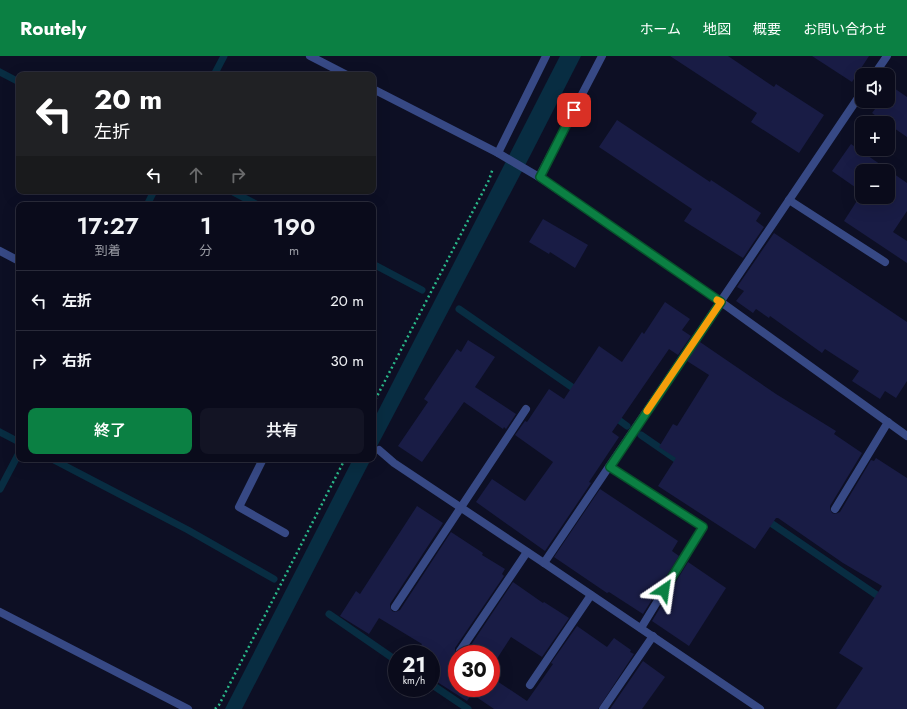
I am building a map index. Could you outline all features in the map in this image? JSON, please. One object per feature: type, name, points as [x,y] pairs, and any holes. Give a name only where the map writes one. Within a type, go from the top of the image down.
[{"type":"street","points":[[310,56],[341,72]]},
{"type":"street","points":[[500,154],[546,56]]},
{"type":"street","points":[[540,177],[602,56]]},
{"type":"street","points":[[879,68],[887,56]]},
{"type":"street","points":[[376,90],[500,154],[540,177],[721,302],[907,436]]},
{"type":"street","points":[[544,563],[855,102]]},
{"type":"street","points":[[789,200],[885,262]]},
{"type":"street","points":[[0,251],[16,259]]},
{"type":"street","points":[[395,607],[526,409]]},
{"type":"street","points":[[835,509],[888,422]]},
{"type":"street","points":[[379,450],[394,463],[760,709]]},
{"type":"street","points":[[262,462],[239,507],[285,533]]},
{"type":"street","points":[[610,467],[703,527],[641,628]]},
{"type":"street","points":[[465,645],[527,552]]},
{"type":"street","points":[[530,685],[591,595]]},
{"type":"street","points":[[0,612],[188,709]]},
{"type":"street","points":[[602,709],[653,636]]},
{"type":"path","points":[[376,398],[489,180],[500,154]]},
{"type":"path","points":[[215,709],[219,705],[343,462]]},
{"type":"water","points":[[560,56],[581,56],[376,448],[376,415]]},
{"type":"water","points":[[351,462],[369,462],[242,709],[225,709]]},
{"type":"building","points":[[670,56],[728,56],[774,87],[776,84],[824,115],[799,153],[751,122],[757,113]]},
{"type":"building","points":[[812,56],[869,56],[861,68],[855,68],[855,77],[852,82]]},
{"type":"building","points":[[895,89],[907,97],[907,137],[895,129],[895,116],[876,116],[872,113],[876,108],[895,108]]},
{"type":"building","points":[[617,120],[710,182],[711,180],[761,213],[756,221],[764,227],[743,258],[684,221],[692,209],[599,147]]},
{"type":"building","points":[[851,144],[855,147],[855,156],[868,156],[880,164],[855,164],[855,187],[832,171]]},
{"type":"building","points":[[895,175],[907,183],[907,211],[893,232],[907,241],[907,263],[844,221],[855,204],[895,204]]},
{"type":"building","points":[[543,219],[588,245],[575,268],[550,252],[549,254],[529,242]]},
{"type":"building","points":[[774,233],[907,322],[907,381],[896,398],[885,391],[880,399],[852,381],[859,371],[825,349],[822,353],[770,316],[769,318],[756,309],[753,313],[736,301],[744,291],[737,287]]},
{"type":"building","points":[[665,302],[690,319],[682,330],[691,336],[678,355],[669,349],[612,432],[619,437],[589,482],[591,483],[545,551],[476,502],[492,479],[525,501],[553,462],[515,435],[525,421],[527,422],[549,389],[564,399],[599,346],[622,362],[642,332],[644,334]]},
{"type":"building","points":[[468,340],[495,357],[475,387],[516,414],[506,429],[504,427],[503,429],[464,402],[422,462],[398,446],[428,402],[424,399],[457,349],[461,352]]},
{"type":"building","points":[[700,342],[776,394],[836,431],[834,434],[862,453],[830,506],[832,513],[835,514],[840,512],[871,460],[874,461],[876,458],[907,478],[907,709],[836,709],[863,668],[839,653],[882,586],[843,563],[778,518],[776,518],[755,549],[658,486],[676,458],[659,447],[673,424],[677,426],[709,375],[687,361]]},
{"type":"building","points":[[600,489],[678,541],[672,551],[679,556],[643,614],[609,592],[607,593],[554,557]]},
{"type":"building","points":[[417,506],[443,523],[390,604],[392,611],[395,612],[400,610],[451,532],[483,553],[482,555],[505,569],[502,574],[504,576],[457,645],[448,645],[448,689],[440,684],[440,645],[421,645],[422,644],[379,618],[369,634],[340,616],[356,591],[360,594]]},
{"type":"building","points":[[688,562],[726,588],[689,646],[652,621]]},
{"type":"building","points":[[513,582],[543,603],[544,602],[569,618],[542,657],[511,637],[500,654],[500,645],[471,645]]},
{"type":"building","points":[[577,626],[607,647],[614,638],[631,650],[630,652],[634,654],[598,709],[494,709],[476,697],[500,697],[500,683],[527,701]]},
{"type":"building","points":[[643,661],[665,677],[642,709],[610,709]]},
{"type":"building","points":[[461,697],[470,697],[467,701]]},
{"type":"waterway","points":[[216,72],[224,56]]},
{"type":"waterway","points":[[0,72],[16,80]]},
{"type":"waterway","points":[[148,202],[152,194]]},
{"type":"waterway","points":[[237,194],[252,202]]},
{"type":"waterway","points":[[376,266],[422,290]]},
{"type":"waterway","points":[[459,309],[579,392]]},
{"type":"waterway","points":[[612,415],[627,426]]},
{"type":"waterway","points":[[0,432],[16,440]]},
{"type":"waterway","points":[[641,435],[683,464]]},
{"type":"waterway","points":[[0,489],[16,459]]},
{"type":"waterway","points":[[58,462],[188,530],[274,579]]},
{"type":"waterway","points":[[765,519],[884,600]]},
{"type":"waterway","points":[[329,614],[388,655]]},
{"type":"waterway","points":[[440,690],[468,709]]},
{"type":"slow traffic","points":[[647,411],[721,302],[717,300]]},
{"type":"route","points":[[574,110],[540,177],[721,302],[610,467],[703,527],[664,590]]}]
